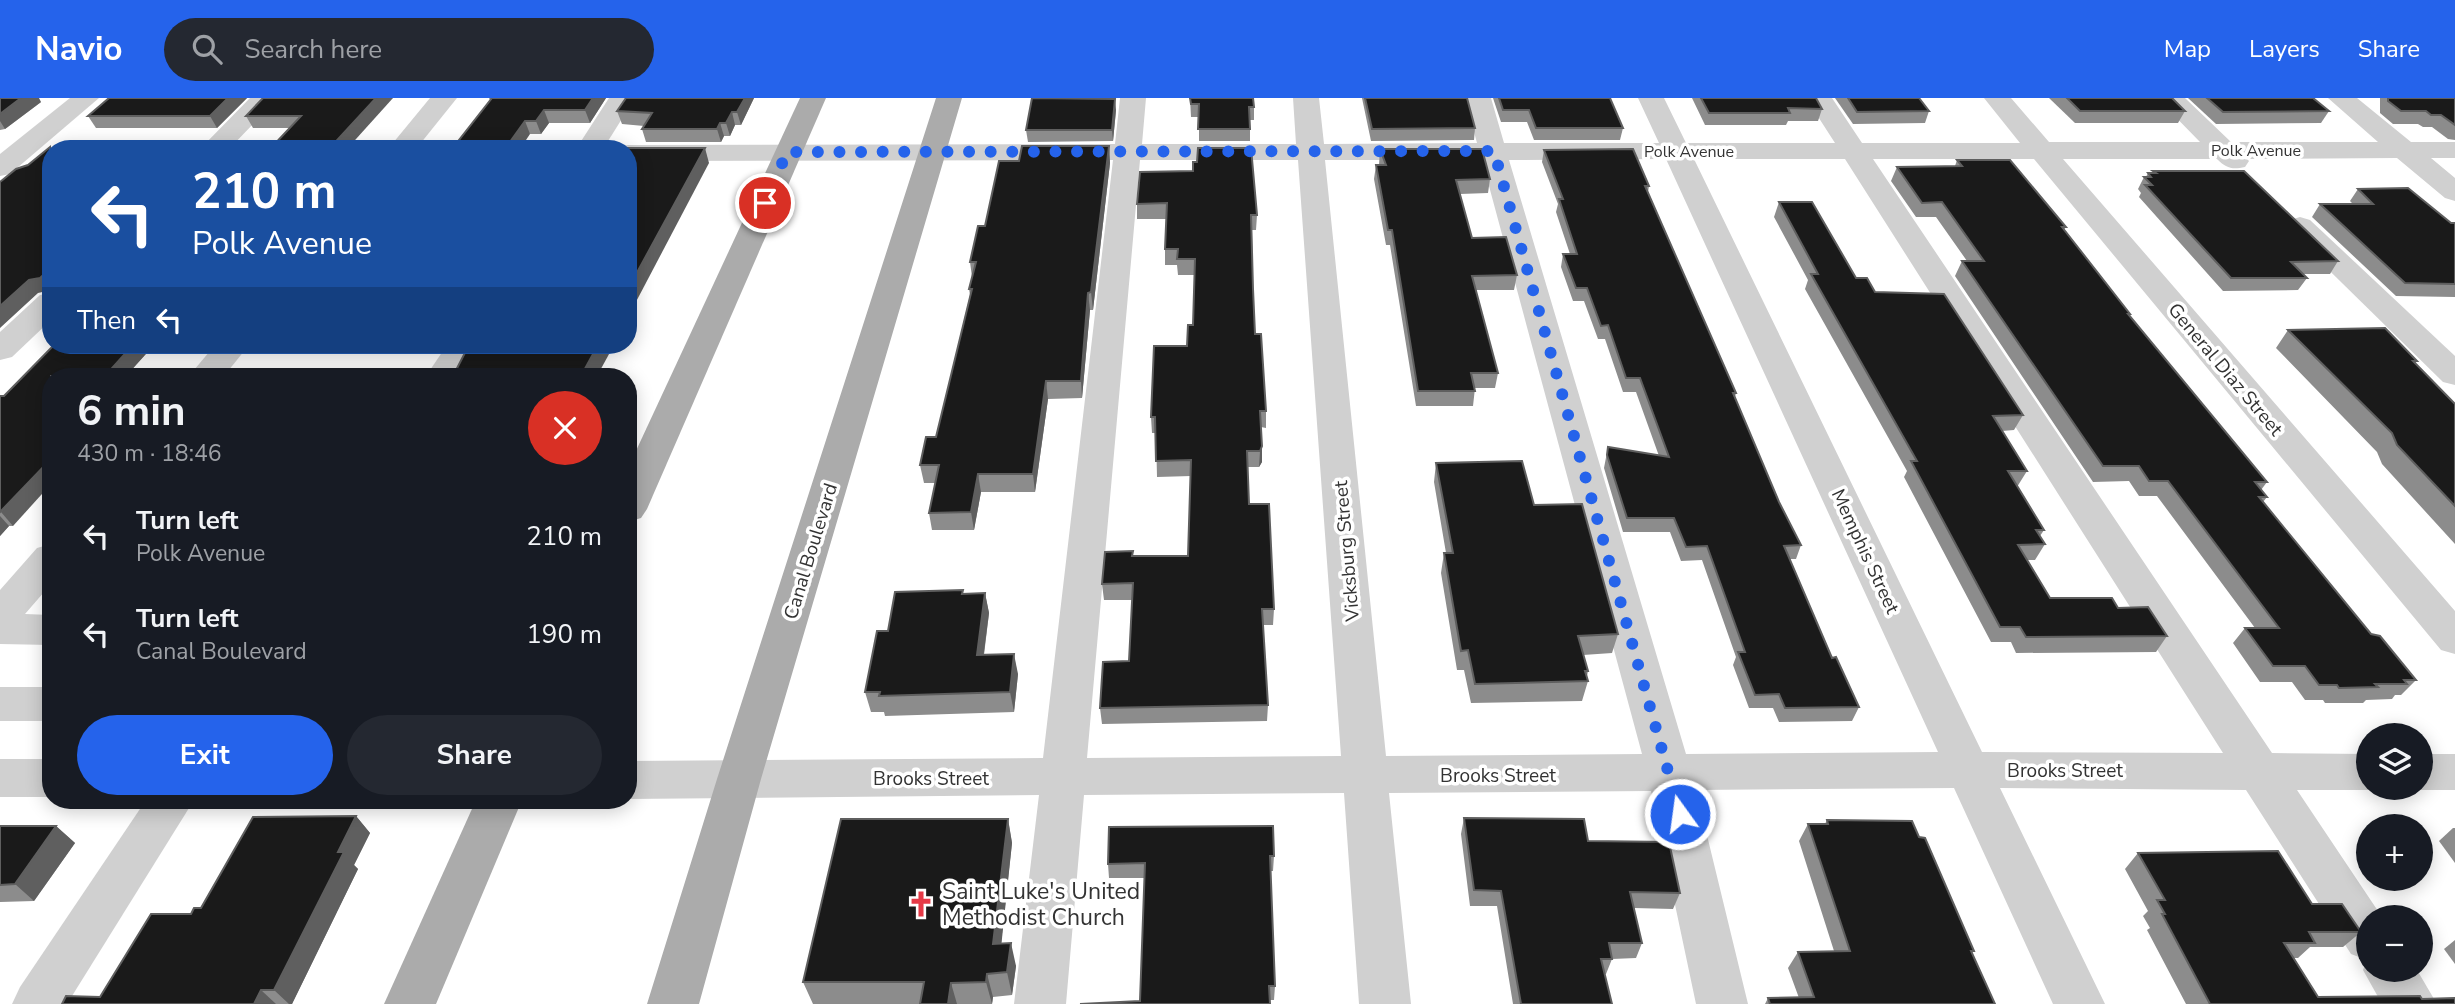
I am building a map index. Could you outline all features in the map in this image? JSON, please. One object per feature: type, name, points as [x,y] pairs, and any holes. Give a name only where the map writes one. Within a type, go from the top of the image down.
[{"type":"main road","points":[[637,489],[813,98]]},
{"type":"main road","name":"Canal Boulevard","points":[[673,1004],[739,779],[949,98]]},
{"type":"main road","points":[[410,1004],[495,809]]},
{"type":"street","points":[[6,159],[86,98]]},
{"type":"street","points":[[222,140],[265,98]]},
{"type":"street","points":[[409,140],[444,98]]},
{"type":"street","points":[[595,140],[622,98]]},
{"type":"street","points":[[1040,1004],[1133,98]]},
{"type":"street","name":"Vicksburg Street","points":[[1306,98],[1385,1004]]},
{"type":"street","points":[[1478,98],[1670,774],[1721,1004]]},
{"type":"street","name":"Memphis Street","points":[[1651,98],[2079,1004]]},
{"type":"street","points":[[1819,98],[2356,920]]},
{"type":"street","name":"General Diaz Street","points":[[1997,98],[2455,639]]},
{"type":"street","points":[[2170,98],[2249,176]]},
{"type":"street","points":[[2341,98],[2455,192]]},
{"type":"street","name":"Polk Avenue","points":[[637,153],[2455,150]]},
{"type":"street","points":[[6,159],[42,155]]},
{"type":"street","points":[[2279,205],[2455,374]]},
{"type":"street","points":[[0,350],[42,311]]},
{"type":"street","points":[[213,368],[225,354]]},
{"type":"street","points":[[0,617],[42,570]]},
{"type":"street","points":[[0,629],[42,630]]},
{"type":"street","points":[[0,704],[42,704]]},
{"type":"street","name":"Brooks Street","points":[[637,780],[1969,770],[2356,772]]},
{"type":"street","points":[[2433,772],[2455,772]]},
{"type":"street","points":[[0,778],[42,778]]},
{"type":"street","points":[[38,1004],[165,809]]},
{"type":"street","points":[[2396,982],[2411,1004]]},
{"type":"building","points":[[0,98],[21,98],[0,114]]},
{"type":"building","points":[[109,98],[228,98],[210,116],[88,116]]},
{"type":"building","points":[[263,98],[376,98],[337,140],[278,140],[301,116],[246,116]]},
{"type":"building","points":[[492,98],[593,98],[585,110],[544,110],[536,121],[525,121],[511,140],[459,140]]},
{"type":"building","points":[[626,98],[745,98],[737,112],[732,112],[726,123],[720,123],[717,129],[642,129],[652,113],[617,111]]},
{"type":"building","points":[[1032,98],[1115,99],[1112,130],[1026,130]]},
{"type":"building","points":[[1190,98],[1253,98],[1254,107],[1249,107],[1250,129],[1198,129],[1199,104],[1191,104]]},
{"type":"building","points":[[1365,98],[1467,98],[1475,128],[1372,129]]},
{"type":"building","points":[[1499,98],[1610,98],[1623,128],[1536,128],[1529,110],[1503,110]]},
{"type":"building","points":[[1701,98],[1816,98],[1822,109],[1788,108],[1790,113],[1709,113]]},
{"type":"building","points":[[1848,98],[1919,98],[1929,111],[1857,112]]},
{"type":"building","points":[[2067,98],[2172,98],[2185,111],[2080,111]]},
{"type":"building","points":[[2207,98],[2313,98],[2329,111],[2223,112]]},
{"type":"building","points":[[2388,98],[2455,98],[2455,125],[2441,115],[2431,115],[2426,111],[2401,111],[2388,101]]},
{"type":"building","points":[[1022,146],[1109,146],[1091,292],[1088,293],[1081,381],[1046,381],[1033,474],[978,474],[971,512],[929,513],[939,465],[920,465],[926,437],[936,437],[972,289],[969,289],[976,262],[970,262],[978,226],[985,226],[999,161],[1019,161]]},
{"type":"building","points":[[637,148],[705,148],[637,273]]},
{"type":"building","points":[[1198,148],[1251,148],[1257,215],[1251,215],[1255,334],[1261,334],[1266,411],[1260,411],[1260,451],[1247,451],[1249,504],[1269,504],[1274,609],[1262,609],[1268,705],[1100,708],[1103,662],[1129,661],[1133,583],[1102,584],[1105,552],[1133,551],[1132,556],[1188,556],[1191,460],[1156,461],[1155,417],[1151,417],[1154,346],[1187,346],[1188,325],[1193,325],[1195,259],[1177,259],[1178,249],[1165,249],[1167,203],[1137,204],[1140,172],[1193,171]]},
{"type":"building","points":[[1380,149],[1482,149],[1490,179],[1456,180],[1472,238],[1506,237],[1517,275],[1472,276],[1498,373],[1471,373],[1475,391],[1418,391],[1392,230],[1388,230],[1376,165],[1386,165]]},
{"type":"building","points":[[1633,149],[1649,186],[1645,186],[1736,393],[1733,393],[1779,502],[1801,545],[1784,546],[1832,658],[1836,657],[1859,707],[1785,708],[1779,694],[1755,695],[1738,652],[1745,652],[1707,546],[1686,547],[1674,518],[1627,518],[1607,455],[1608,447],[1669,457],[1640,378],[1626,378],[1608,325],[1601,326],[1587,288],[1576,288],[1563,254],[1577,254],[1559,199],[1563,199],[1544,150]]},
{"type":"building","points":[[42,154],[42,276],[29,280],[0,306],[0,182],[16,169],[28,165]]},
{"type":"building","points":[[1957,160],[2010,160],[2066,227],[2062,227],[2128,314],[2267,482],[2255,482],[2267,497],[2259,497],[2371,634],[2380,636],[2416,680],[2404,680],[2407,684],[2339,688],[2337,685],[2319,685],[2305,666],[2273,666],[2245,628],[2279,628],[2168,481],[2149,481],[2139,466],[2103,466],[1962,261],[1984,261],[1942,202],[1922,203],[1897,167],[1962,166]]},
{"type":"building","points":[[2153,171],[2244,171],[2338,261],[2291,262],[2307,278],[2231,278],[2145,185],[2152,185],[2144,177],[2151,177],[2148,173],[2156,173]]},
{"type":"building","points":[[2408,188],[2451,223],[2455,223],[2455,284],[2405,283],[2320,204],[2373,204],[2358,189]]},
{"type":"building","points":[[1779,202],[1812,202],[1856,278],[1867,278],[1875,292],[1944,294],[2023,415],[1993,416],[2027,471],[2008,471],[2044,530],[2036,530],[2045,544],[2018,545],[2050,598],[2112,598],[2118,608],[2148,607],[2167,636],[2026,637],[2020,627],[2000,627],[1911,461],[1917,461],[1811,274],[1818,274]]},
{"type":"building","points":[[2385,328],[2455,404],[2455,506],[2397,445],[2392,433],[2288,330]]},
{"type":"building","points":[[45,354],[125,354],[112,368],[42,368],[42,468],[0,512],[0,396],[4,396]]},
{"type":"building","points":[[464,354],[593,354],[585,368],[457,368]]},
{"type":"building","points":[[1522,461],[1534,505],[1582,504],[1618,634],[1578,636],[1588,671],[1585,671],[1588,681],[1475,684],[1468,650],[1461,651],[1444,553],[1453,553],[1436,463]]},
{"type":"building","points":[[963,590],[962,594],[985,593],[977,655],[1014,654],[1010,692],[879,696],[880,692],[865,692],[877,631],[888,631],[895,592]]},
{"type":"building","points":[[356,816],[338,852],[344,852],[274,990],[261,990],[254,1004],[62,1004],[66,996],[100,997],[151,914],[191,914],[194,908],[201,908],[253,817]]},
{"type":"building","points":[[1464,818],[1584,819],[1588,841],[1669,842],[1680,893],[1630,892],[1642,943],[1609,943],[1612,959],[1601,959],[1612,1004],[1521,1004],[1501,891],[1474,890]]},
{"type":"building","name":"Saint Luke's United Methodist Church","points":[[841,819],[1008,819],[993,944],[1011,943],[1007,972],[987,974],[986,982],[951,983],[948,1004],[920,1004],[924,982],[803,982]]},
{"type":"building","points":[[1827,820],[1912,821],[1919,837],[1925,838],[1995,1004],[1770,1004],[1768,998],[1814,997],[1798,952],[1850,951],[1808,824],[1828,824]]},
{"type":"building","points":[[0,826],[56,826],[15,884],[0,885]]},
{"type":"building","points":[[1273,826],[1274,856],[1270,856],[1275,986],[1269,986],[1270,1004],[1080,1004],[1140,1001],[1145,863],[1108,864],[1109,827]]},
{"type":"building","points":[[2278,851],[2312,904],[2342,904],[2356,925],[2356,932],[2309,932],[2315,943],[2284,943],[2318,997],[2420,996],[2422,999],[2455,998],[2455,1004],[2210,1004],[2162,914],[2165,914],[2157,900],[2165,900],[2138,853]]},
{"type":"place","name":"Saint Luke's United Methodist Church","points":[[921,904]]},
{"type":"route","points":[[765,203],[787,152],[1494,151],[1680,814]]}]
